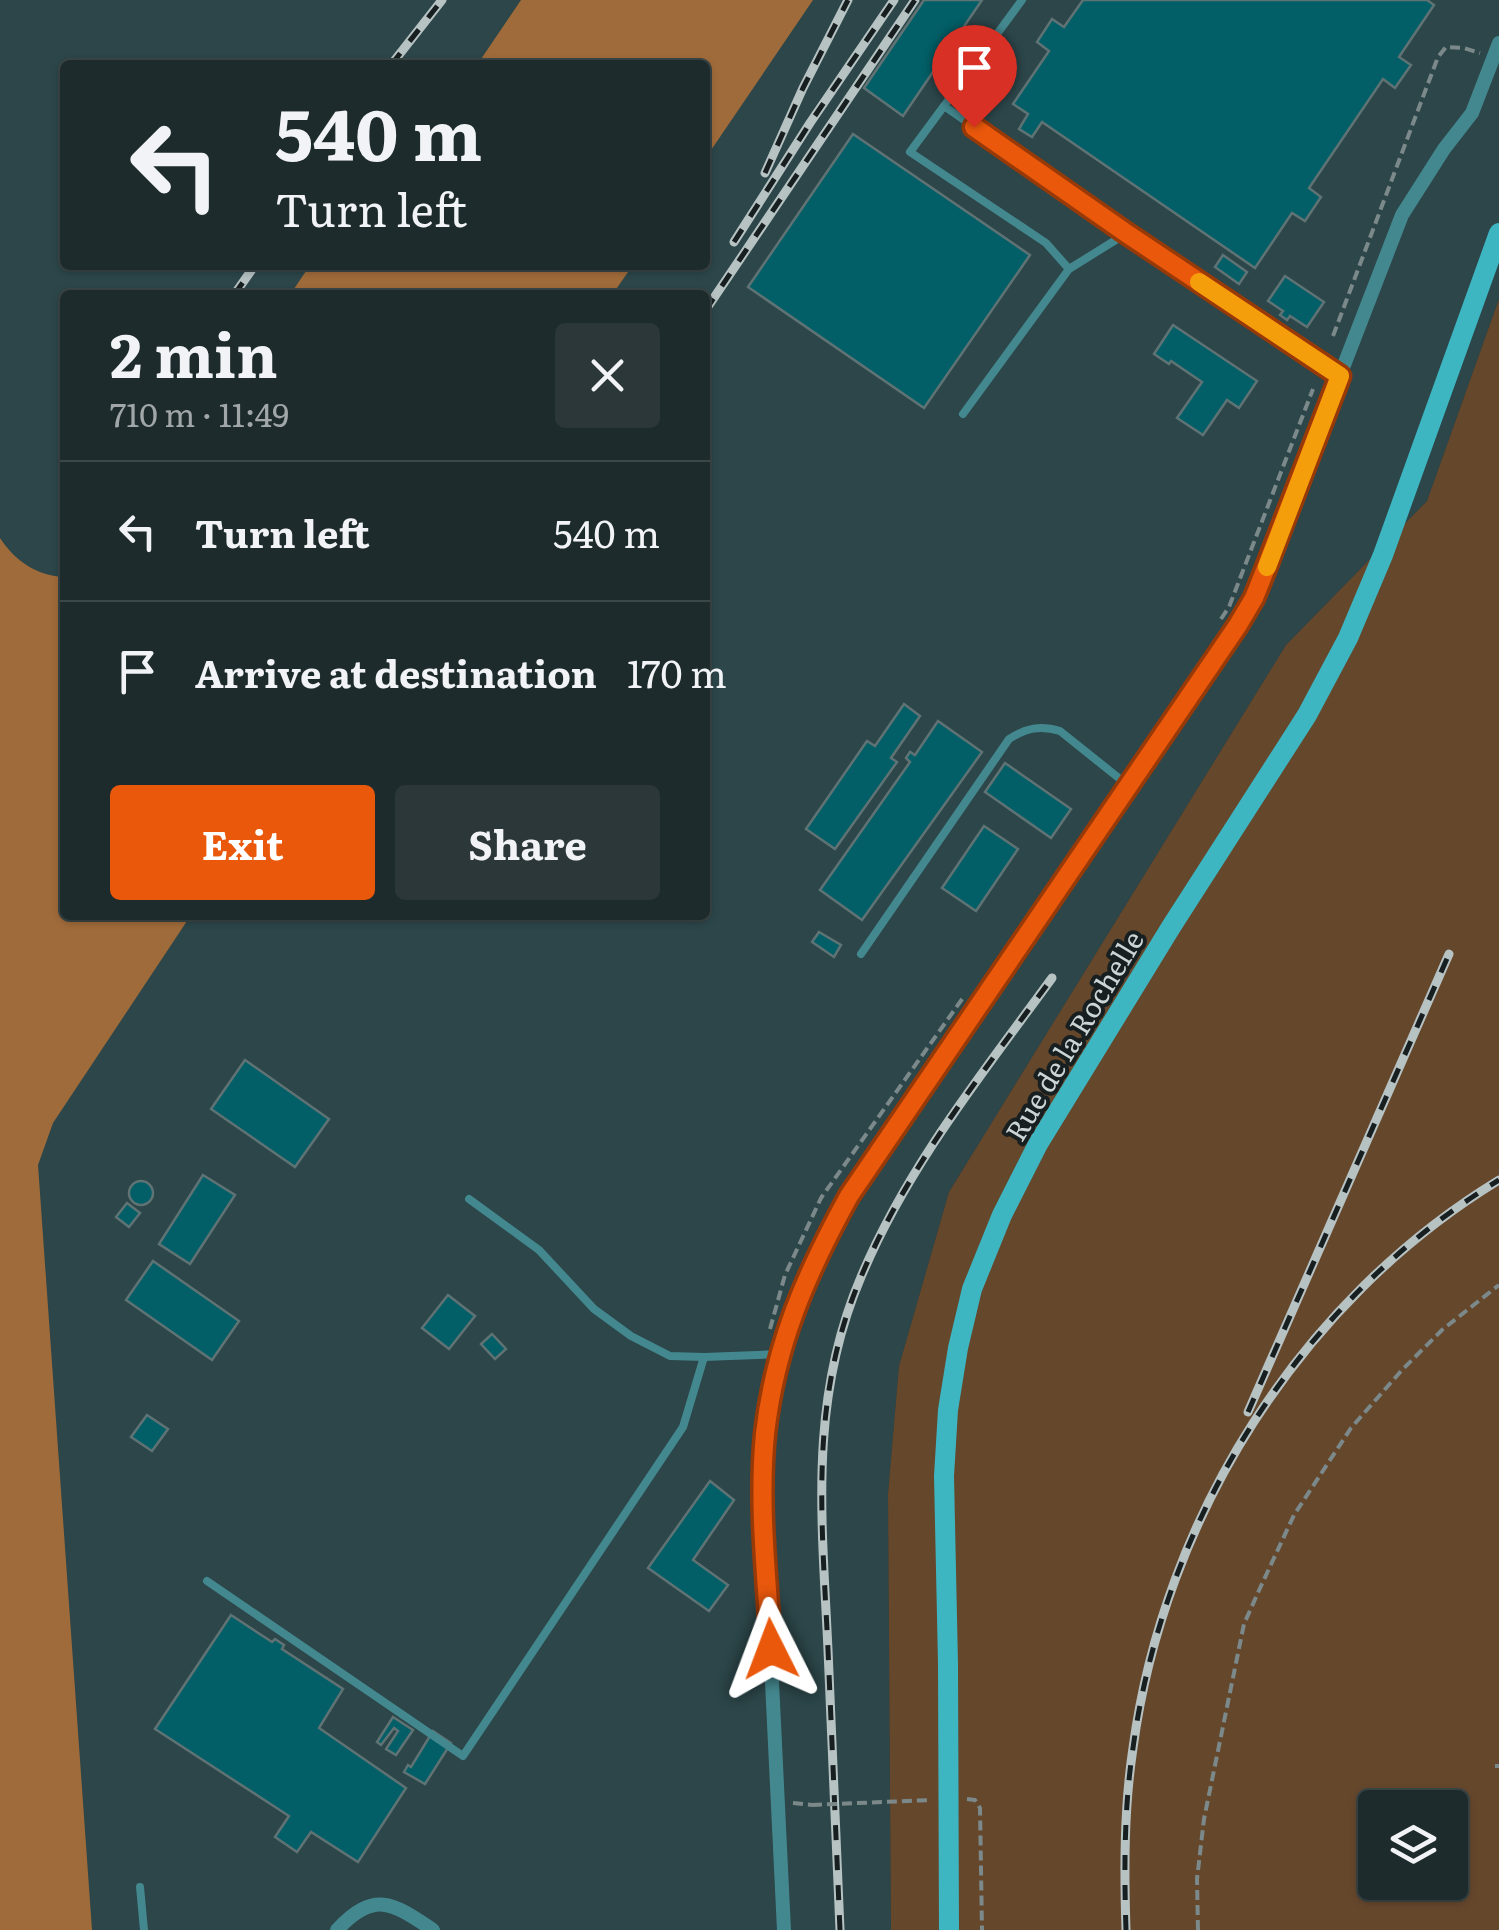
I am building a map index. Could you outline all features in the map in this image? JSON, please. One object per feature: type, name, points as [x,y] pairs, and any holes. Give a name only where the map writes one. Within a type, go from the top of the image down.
[{"type":"main road","name":"Rue de la Rochelle","points":[[949,1930],[944,1476],[948,1410],[972,1288],[1002,1215],[1038,1144],[1307,715],[1348,638],[1383,556],[1499,233]]},
{"type":"street","points":[[784,1930],[763,1496],[772,1387],[790,1319],[816,1256],[849,1196],[1130,787],[1254,598],[1402,215],[1472,113],[1499,43]]},
{"type":"street","points":[[338,1930],[351,1915],[372,1905],[386,1904],[400,1908],[434,1930]]},
{"type":"lane","points":[[1022,0],[910,152],[1046,243],[1068,269]]},
{"type":"lane","points":[[944,106],[1340,376]]},
{"type":"lane","points":[[963,414],[1068,269],[1126,233]]},
{"type":"lane","points":[[861,954],[1009,739],[1032,728],[1060,731],[1130,787]]},
{"type":"lane","points":[[469,1199],[539,1250],[594,1309],[631,1336],[670,1356],[781,1354]]},
{"type":"lane","points":[[207,1582],[462,1756],[682,1427],[704,1358]]},
{"type":"lane","points":[[140,1887],[144,1930]]},
{"type":"path","points":[[1333,336],[1438,57],[1446,47],[1481,54]]},
{"type":"path","points":[[1218,623],[1229,606],[1313,388]]},
{"type":"path","points":[[1198,1930],[1197,1879],[1204,1818],[1244,1624],[1260,1586],[1294,1515],[1351,1428],[1442,1330],[1499,1285]]},
{"type":"path","points":[[964,1799],[976,1800],[980,1808],[982,1930]]},
{"type":"path","points":[[788,1803],[930,1800]]},
{"type":"shaded area","points":[[0,0],[1499,0],[1499,299],[1427,501],[1286,645],[949,1192],[899,1366],[888,1494],[891,1930],[0,1930]]},
{"type":"shaded area","points":[[521,0],[813,0],[710,152],[710,60],[480,60]]},
{"type":"shaded area","points":[[307,270],[630,270],[616,290],[293,290]]},
{"type":"shaded area","points":[[1499,299],[1499,1930],[891,1930],[888,1494],[899,1366],[949,1192],[1286,645],[1427,501]]},
{"type":"shaded area","points":[[0,538],[28,566],[60,576],[60,920],[188,920],[53,1123],[38,1165],[92,1930],[0,1930]]},
{"type":"building","points":[[924,0],[982,0],[903,116],[864,88]]},
{"type":"building","points":[[1083,0],[1427,0],[1434,5],[1399,57],[1411,65],[1395,88],[1383,79],[1309,188],[1321,197],[1305,221],[1292,213],[1255,268],[1042,122],[1032,137],[1019,129],[1028,114],[1013,104],[1049,51],[1037,42],[1052,19],[1064,27]]},
{"type":"building","points":[[853,134],[1030,255],[924,408],[748,287]]},
{"type":"building","points":[[1223,255],[1247,272],[1239,284],[1215,267]]},
{"type":"building","points":[[1285,276],[1324,302],[1307,327],[1290,316],[1287,320],[1280,315],[1283,311],[1268,301]]},
{"type":"building","points":[[1173,325],[1257,381],[1239,408],[1227,400],[1203,435],[1177,418],[1202,382],[1154,354]]},
{"type":"building","points":[[904,704],[920,716],[891,758],[897,762],[835,849],[806,829],[867,741],[875,746]]},
{"type":"building","points":[[938,721],[982,752],[862,920],[820,890],[910,762],[906,758],[910,752],[915,755]]},
{"type":"building","points":[[1005,763],[1071,809],[1051,838],[985,792]]},
{"type":"building","points":[[984,826],[1018,849],[976,911],[942,888]]},
{"type":"building","points":[[819,932],[841,945],[834,957],[812,942]]},
{"type":"building","points":[[245,1060],[329,1119],[295,1167],[211,1109]]},
{"type":"building","points":[[203,1175],[235,1195],[190,1264],[159,1244]]},
{"type":"building","points":[[141,1181],[150,1184],[150,1202],[141,1205],[132,1202],[129,1193],[132,1184]]},
{"type":"building","points":[[127,1203],[140,1213],[129,1227],[116,1217]]},
{"type":"building","points":[[153,1261],[239,1321],[212,1360],[126,1300]]},
{"type":"building","points":[[448,1295],[475,1316],[449,1349],[422,1328]]},
{"type":"building","points":[[492,1334],[506,1349],[495,1359],[481,1344]]},
{"type":"building","points":[[147,1415],[168,1429],[152,1451],[131,1437]]},
{"type":"building","points":[[710,1481],[734,1500],[693,1560],[728,1585],[709,1611],[648,1568]]},
{"type":"building","points":[[231,1615],[272,1642],[275,1639],[284,1645],[282,1649],[343,1689],[319,1728],[406,1788],[358,1862],[311,1832],[297,1852],[275,1837],[289,1816],[155,1729]]},
{"type":"building","points":[[393,1717],[413,1730],[396,1755],[386,1749],[398,1731],[394,1728],[381,1745],[377,1742]]},
{"type":"building","points":[[433,1731],[451,1743],[425,1784],[404,1772]]},
{"type":"railway","points":[[395,60],[442,0]]},
{"type":"railway","points":[[765,173],[848,0]]},
{"type":"railway","points":[[734,242],[894,0]]},
{"type":"railway","points":[[710,304],[915,0]]},
{"type":"railway","points":[[238,290],[252,270]]},
{"type":"railway","points":[[1248,1412],[1449,954]]},
{"type":"railway","points":[[840,1930],[822,1508],[822,1461],[833,1369],[861,1277],[900,1197],[948,1122],[1052,978]]},
{"type":"railway","points":[[1126,1930],[1128,1793],[1149,1663],[1175,1579],[1210,1499],[1253,1423],[1304,1352],[1362,1287],[1427,1230],[1499,1180]]},
{"type":"slow traffic","points":[[1199,282],[1340,376],[1267,567]]},
{"type":"route","points":[[771,1649],[763,1496],[765,1437],[772,1387],[790,1319],[816,1256],[849,1196],[1238,625],[1254,598],[1340,376],[974,127]]}]
